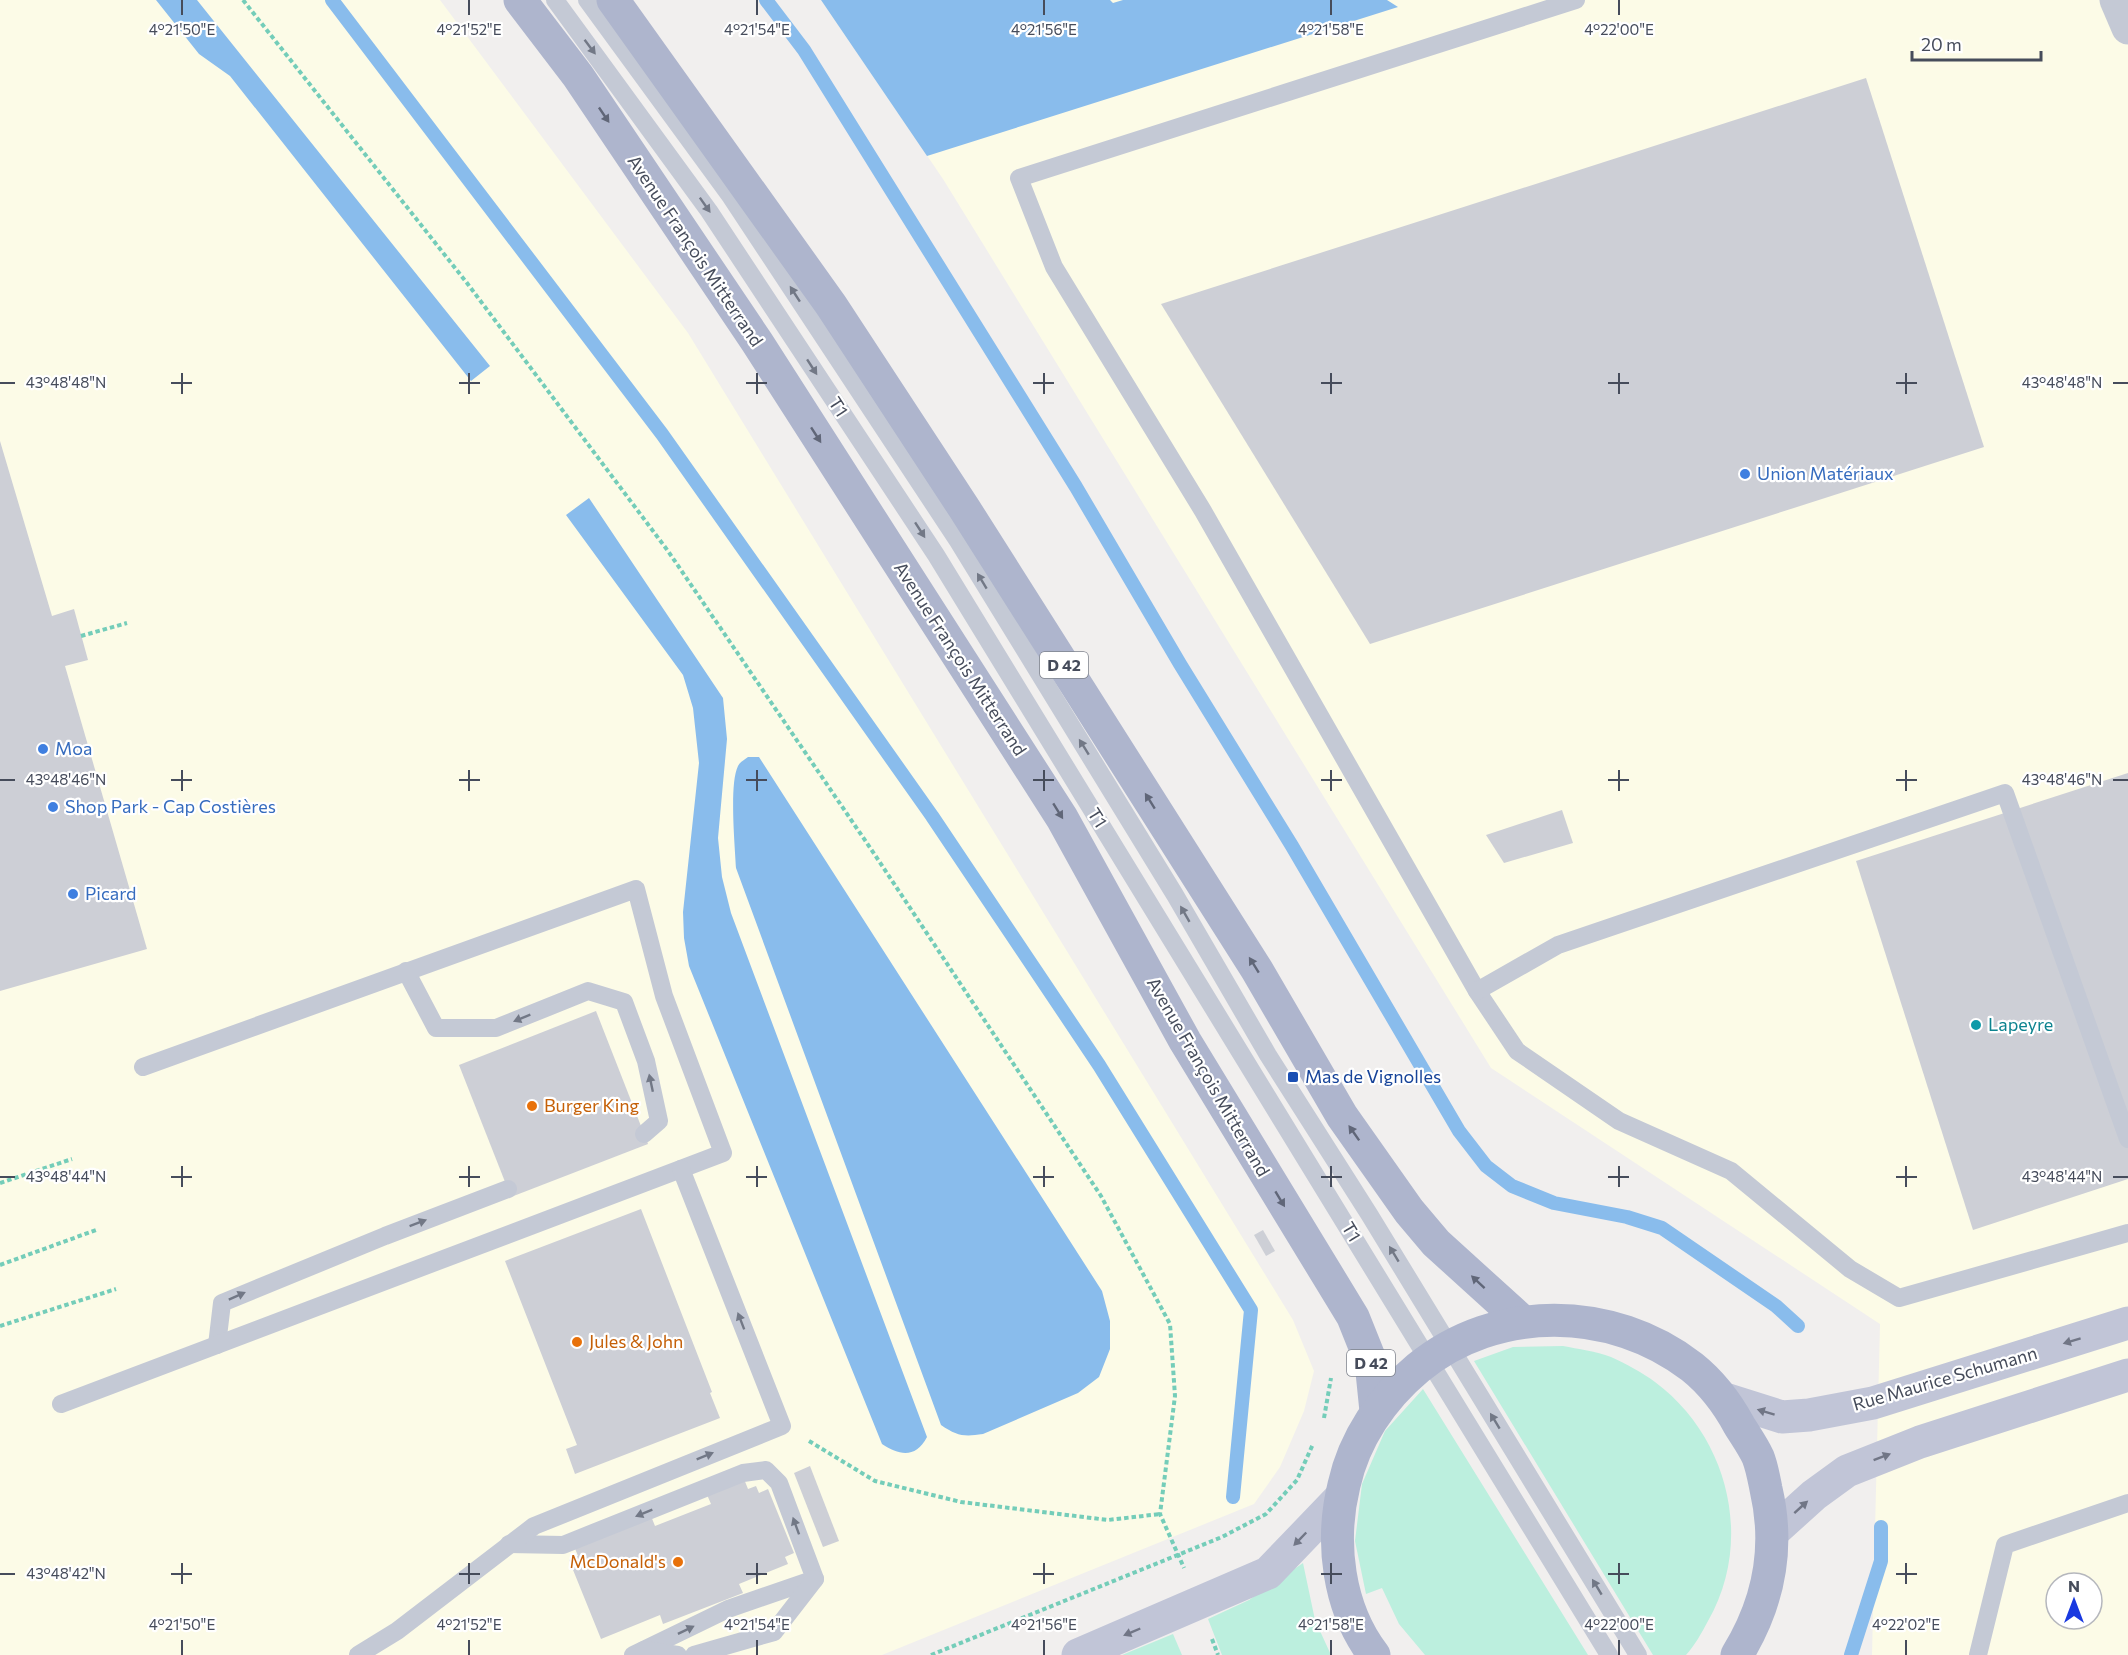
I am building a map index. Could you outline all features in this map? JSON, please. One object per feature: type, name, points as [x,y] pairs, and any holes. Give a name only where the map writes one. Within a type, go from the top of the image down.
[{"type":"main road","name":"Avenue François Mitterrand","points":[[520,0],[578,76],[757,342],[1062,818],[1185,1041],[1353,1317],[1371,1362],[1376,1412]]},
{"type":"main road","name":"D 42","points":[[613,0],[687,101],[844,325],[1257,970],[1342,1116],[1410,1211],[1436,1243],[1522,1321]]},
{"type":"main road","points":[[1374,1655],[1353,1622],[1345,1596],[1338,1559],[1338,1514],[1345,1477],[1357,1446],[1376,1412],[1404,1380],[1439,1353],[1485,1331],[1522,1321],[1567,1319],[1612,1326],[1654,1343],[1692,1367],[1725,1399],[1759,1458],[1772,1515],[1771,1566],[1760,1611],[1737,1655]]},
{"type":"main road","name":"Rue Maurice Schumann","points":[[1725,1399],[1782,1417],[1827,1412],[1872,1403],[2128,1323]]},
{"type":"main road","points":[[1773,1532],[1814,1495],[1847,1471],[1920,1442],[2128,1375]]},
{"type":"main road","points":[[1078,1655],[1268,1573],[1341,1497]]},
{"type":"street","points":[[2116,0],[2128,28]]},
{"type":"lane","name":"T1","points":[[555,0],[710,211],[936,555],[1439,1353],[1638,1655]]},
{"type":"lane","name":"T1","points":[[587,0],[731,197],[958,541],[1175,895],[1268,1055],[1369,1214],[1439,1353],[1609,1655]]},
{"type":"lane","points":[[1576,0],[1019,178],[1054,267],[1203,510],[1477,991],[1516,1051],[1619,1121],[1731,1171],[1850,1269],[1899,1298],[2128,1233]]},
{"type":"lane","points":[[1477,991],[1558,945],[2006,793],[2128,1139]]},
{"type":"lane","points":[[61,1404],[723,1153],[664,996],[636,889],[143,1067]]},
{"type":"lane","points":[[406,971],[436,1029],[496,1029],[588,991],[624,1002],[646,1061],[659,1121],[644,1134]]},
{"type":"lane","points":[[365,1653],[397,1632],[534,1526],[782,1426],[681,1168]]},
{"type":"lane","points":[[218,1345],[222,1303],[364,1244],[508,1189]]},
{"type":"lane","points":[[509,1544],[563,1545],[743,1473],[766,1470],[779,1483],[815,1579]]},
{"type":"lane","points":[[1978,1655],[2006,1545],[2128,1503]]},
{"type":"lane","points":[[638,1652],[728,1609],[815,1579]]},
{"type":"lane","points":[[694,1655],[774,1632],[815,1579]]},
{"type":"lane","points":[[638,1652],[678,1655]]},
{"type":"path","points":[[243,0],[467,283],[668,550],[875,855],[1101,1196],[1170,1324],[1175,1396],[1160,1514],[1178,1554]]},
{"type":"path","points":[[81,636],[128,623]]},
{"type":"path","points":[[0,1183],[72,1159]]},
{"type":"path","points":[[0,1265],[96,1230]]},
{"type":"path","points":[[0,1326],[116,1288]]},
{"type":"path","points":[[1322,1423],[1326,1414],[1332,1374]]},
{"type":"path","points":[[782,1426],[874,1481],[951,1500],[1108,1520],[1160,1514]]},
{"type":"path","points":[[931,1655],[1222,1537],[1266,1514],[1297,1480],[1314,1442]]},
{"type":"shaded area","points":[[0,0],[440,0],[688,333],[1293,1320],[1314,1371],[1304,1411],[1280,1467],[1254,1504],[882,1655],[0,1655]]},
{"type":"shaded area","points":[[821,0],[2128,0],[2128,1655],[1872,1655],[1880,1324],[1491,1068],[943,179]]},
{"type":"green space","points":[[1563,1346],[1611,1357],[1655,1382],[1680,1405],[1701,1431],[1716,1461],[1726,1492],[1731,1525],[1730,1558],[1722,1590],[1708,1621],[1686,1655],[1653,1655],[1474,1361],[1513,1347]]},
{"type":"green space","points":[[1423,1389],[1588,1655],[1425,1655],[1399,1624],[1382,1588],[1366,1594],[1355,1541],[1362,1484],[1385,1431]]},
{"type":"green space","points":[[1303,1563],[1315,1620],[1331,1655],[1222,1655],[1208,1619],[1249,1600]]},
{"type":"green space","points":[[1173,1634],[1182,1655],[1122,1655]]},
{"type":"water","points":[[156,0],[197,0],[490,366],[471,381],[230,76],[199,54]]},
{"type":"water","points":[[821,0],[1110,0],[1113,3],[1123,0],[1387,0],[1398,7],[927,156]]},
{"type":"water","points":[[589,498],[723,698],[727,739],[718,838],[722,877],[731,913],[927,1437],[923,1444],[913,1452],[901,1453],[882,1444],[689,966],[684,938],[683,912],[699,763],[693,708],[683,675],[566,515]]},
{"type":"water","points":[[748,757],[759,757],[1102,1291],[1110,1321],[1110,1349],[1099,1377],[1078,1393],[983,1434],[961,1435],[941,1425],[736,868],[733,816],[735,775],[738,766]]},
{"type":"building","points":[[1866,78],[1984,447],[1370,644],[1161,304]]},
{"type":"building","name":"Shop Park - Cap Costières","points":[[0,441],[52,616],[74,609],[88,660],[65,666],[147,949],[0,991]]},
{"type":"building","points":[[2128,773],[2128,1179],[1973,1230],[1856,861]]},
{"type":"building","points":[[1562,810],[1573,843],[1504,863],[1486,835]]},
{"type":"building","points":[[596,1011],[648,1144],[511,1197],[459,1065]]},
{"type":"building","points":[[641,1209],[720,1418],[575,1474],[566,1449],[577,1445],[505,1261]]},
{"type":"building","points":[[1263,1230],[1275,1251],[1266,1256],[1254,1235]]},
{"type":"building","points":[[810,1466],[839,1541],[823,1547],[794,1473]]},
{"type":"building","name":"McDonald's","points":[[744,1479],[748,1489],[756,1486],[759,1493],[768,1489],[794,1553],[785,1557],[788,1564],[739,1584],[743,1593],[663,1624],[660,1615],[601,1639],[569,1560],[578,1556],[574,1546],[649,1511],[655,1526],[711,1504],[705,1490]]},
{"type":"waterway","points":[[332,0],[662,434],[932,816],[1099,1065],[1251,1310],[1233,1497]]},
{"type":"waterway","points":[[766,0],[804,50],[1076,487],[1180,664],[1292,846],[1459,1131],[1486,1166],[1512,1186],[1554,1203],[1627,1217],[1662,1228],[1776,1306],[1798,1326]]},
{"type":"waterway","points":[[1851,1655],[1881,1561],[1881,1527]]},
{"type":"place","name":"Union Matériaux","points":[[1745,474]]},
{"type":"place","name":"Moa","points":[[43,749]]},
{"type":"place","name":"Shop Park - Cap Costières","points":[[53,807]]},
{"type":"place","name":"Picard","points":[[73,894]]},
{"type":"place","name":"Lapeyre","points":[[1976,1025]]},
{"type":"place","name":"Mas de Vignolles","points":[[1293,1077]]},
{"type":"place","name":"Burger King","points":[[532,1106]]},
{"type":"place","name":"Jules & John","points":[[577,1342]]},
{"type":"place","name":"McDonald's","points":[[678,1562]]}]
